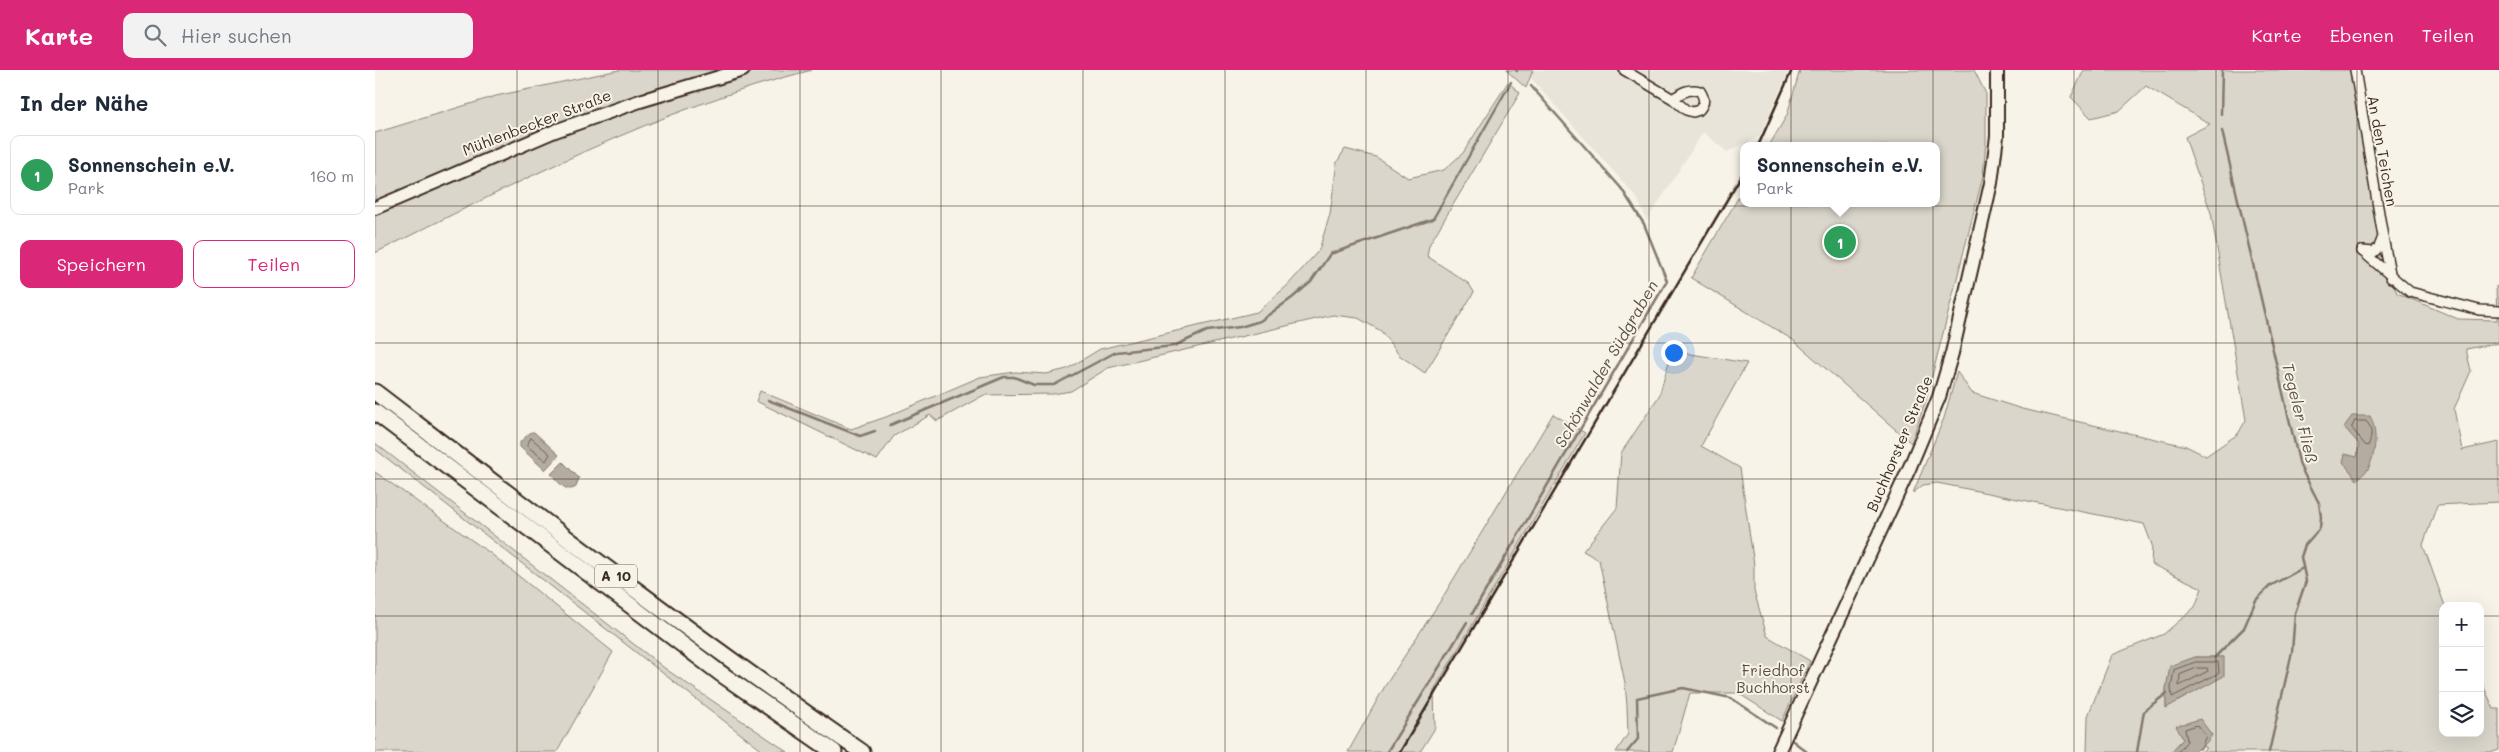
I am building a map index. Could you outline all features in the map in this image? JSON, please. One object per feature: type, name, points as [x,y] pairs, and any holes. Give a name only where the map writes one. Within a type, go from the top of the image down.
[{"type":"highway","name":"A 10","points":[[375,392],[652,604],[862,752]]},
{"type":"highway","name":"A 10","points":[[375,412],[720,673],[834,752]]},
{"type":"main road","name":"Mühlenbecker Straße","points":[[375,208],[555,131],[631,103],[743,70]]},
{"type":"main road","name":"Buchhorster Straße","points":[[1778,752],[1909,469],[1939,398],[1954,344],[1991,183],[1997,136],[1997,70]]},
{"type":"street","points":[[1624,70],[1673,99]]},
{"type":"street","name":"An den Teichen","points":[[2355,70],[2391,278]]},
{"type":"street","points":[[2383,237],[2379,247],[2374,252],[2362,251],[2391,278],[2410,292],[2479,310],[2499,311]]},
{"type":"shaded area","points":[[1533,70],[1789,70],[1760,136],[1748,142],[1740,142],[1740,146],[1727,152],[1703,132],[1647,221],[1637,198],[1531,78]]},
{"type":"green space","points":[[619,70],[812,70],[755,86],[643,126],[535,174],[375,253],[375,133],[496,96]]},
{"type":"green space","points":[[1506,70],[1533,70],[1526,88]]},
{"type":"green space","points":[[1800,70],[1974,70],[1986,94],[1986,141],[1983,176],[1926,400],[1911,443],[1793,340],[1691,278],[1740,195],[1740,207],[1940,207],[1940,142],[1771,142],[1787,115]]},
{"type":"green space","points":[[2084,70],[2355,70],[2391,278],[2397,293],[2458,319],[2497,320],[2496,286],[2499,288],[2499,343],[2466,349],[2471,371],[2454,409],[2462,450],[2499,442],[2499,502],[2437,505],[2423,545],[2444,602],[2439,602],[2439,737],[2484,737],[2484,688],[2494,709],[2499,709],[2499,750],[2493,752],[2201,752],[2206,748],[2183,739],[2171,752],[2087,752],[2088,716],[2112,655],[2164,634],[2195,607],[2202,588],[2151,564],[2152,545],[2144,524],[1937,483],[1923,485],[1913,493],[1944,418],[1957,372],[1972,393],[2022,409],[2186,446],[2206,456],[2238,434],[2246,420],[2211,213],[2185,137],[2210,124],[2146,86],[2119,111],[2091,118],[2071,97]],"holes":[[[2195,657],[2224,657],[2166,708],[2166,688]]]},
{"type":"green space","points":[[1508,82],[1520,93],[1429,245],[1427,256],[1469,284],[1474,292],[1425,373],[1399,355],[1381,331],[1358,318],[1333,315],[1108,368],[1071,391],[1053,394],[984,395],[937,421],[930,415],[894,436],[877,460],[756,401],[760,391],[851,429],[886,417],[980,377],[1015,372],[1046,374],[1067,369],[1100,349],[1257,312],[1288,285],[1319,250],[1330,214],[1337,162],[1345,149],[1376,157],[1408,178],[1444,170],[1463,153]]},
{"type":"green space","name":"Friedhof Buchhorst","points":[[1672,351],[1747,363],[1701,446],[1740,468],[1754,565],[1754,591],[1767,636],[1810,661],[1782,721],[1738,693],[1690,693],[1673,752],[1616,752],[1628,734],[1625,683],[1599,560],[1583,551],[1617,508],[1621,453],[1659,396]]},
{"type":"green space","points":[[1553,414],[1585,433],[1434,690],[1435,728],[1420,752],[1348,752],[1385,686],[1441,600]]},
{"type":"green space","points":[[375,443],[667,670],[788,752],[764,752],[375,449]]},
{"type":"green space","points":[[375,472],[490,553],[613,652],[557,752],[375,752]]},
{"type":"water","points":[[2352,416],[2370,416],[2375,435],[2371,463],[2357,480],[2343,462],[2345,454],[2357,457],[2359,444],[2344,427]]},
{"type":"water","points":[[531,432],[534,432],[559,455],[545,470],[520,447],[520,442]]},
{"type":"water","points":[[563,462],[579,478],[576,487],[572,489],[562,486],[551,474]]},
{"type":"water","points":[[2195,657],[2224,657],[2224,676],[2166,708],[2166,688],[2170,666]]},
{"type":"water","points":[[2200,719],[2212,735],[2208,741],[2196,750],[2171,752],[2183,739],[2176,726]]},
{"type":"waterway","name":"Tegeler Fließ","points":[[2221,114],[2222,70]]},
{"type":"waterway","points":[[890,425],[1004,377],[1014,377],[1034,385],[1054,385],[1116,352],[1174,346],[1207,331],[1240,327],[1260,321],[1311,282],[1330,254],[1433,219],[1511,82]]},
{"type":"waterway","name":"Schönwalder Südgraben","points":[[1472,614],[1667,281],[1644,224],[1621,188],[1531,86]]},
{"type":"waterway","name":"Tegeler Fließ","points":[[2222,131],[2300,466],[2319,503],[2321,517],[2320,528],[2305,545],[2301,557],[2306,581],[2295,613],[2292,652],[2269,752]]},
{"type":"waterway","points":[[768,400],[860,436],[875,431]]},
{"type":"waterway","points":[[2214,658],[2244,628],[2256,600],[2270,586],[2303,568]]},
{"type":"waterway","name":"Schönwalder Südgraben","points":[[1387,752],[1467,622]]},
{"type":"waterway","points":[[1627,752],[1638,739],[1637,698],[1683,688],[1731,698],[1776,728]]},
{"type":"waterway","points":[[2137,752],[2144,711],[2167,693]]},
{"type":"waterway","points":[[1793,741],[1807,752]]},
{"type":"railway","points":[[1760,142],[1792,70]]},
{"type":"railway","points":[[1400,752],[1740,178]]},
{"type":"place","name":"Sonnenschein e.V.","points":[[1840,242]]}]
